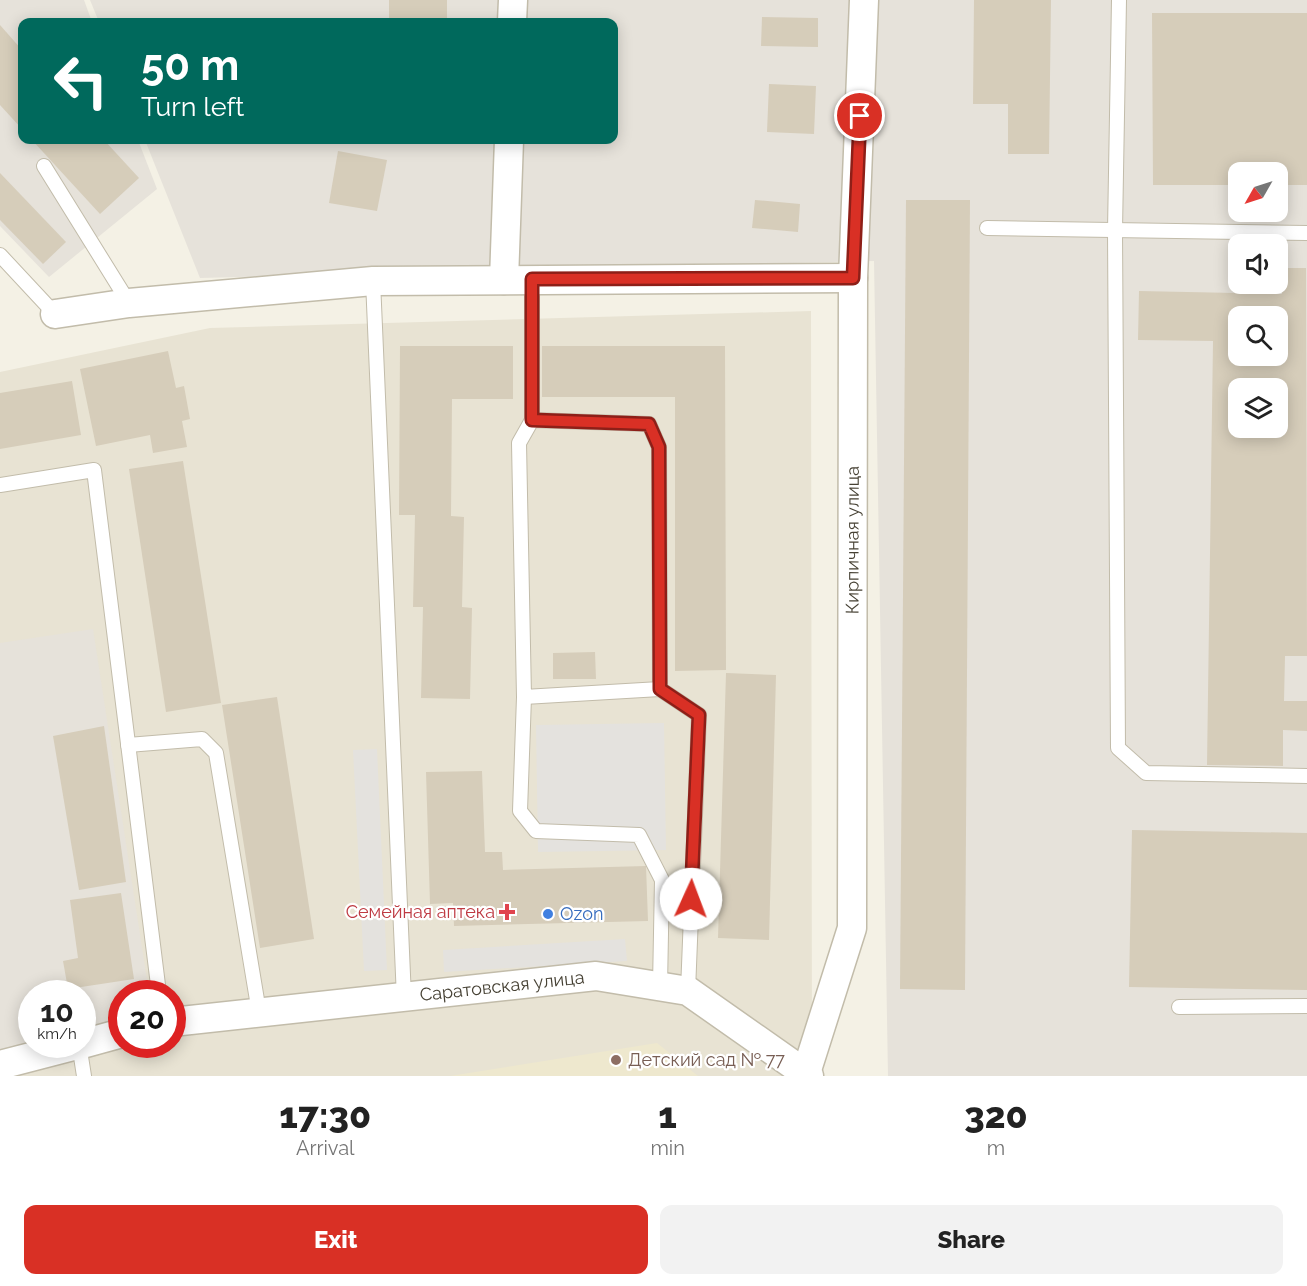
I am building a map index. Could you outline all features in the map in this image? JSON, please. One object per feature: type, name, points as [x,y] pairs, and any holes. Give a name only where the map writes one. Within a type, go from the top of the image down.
[{"type":"street","points":[[512,18],[513,0]]},
{"type":"street","name":"Кирпичная улица","points":[[808,1075],[852,928],[853,278],[864,0]]},
{"type":"street","points":[[504,280],[509,144]]},
{"type":"street","points":[[55,314],[129,303],[373,281],[853,278]]},
{"type":"street","name":"Саратовская улица","points":[[186,1020],[596,976],[688,991],[808,1075]]},
{"type":"street","points":[[0,1065],[27,1058]]},
{"type":"lane","points":[[1119,0],[1115,230],[1118,748],[1146,773],[1307,776]]},
{"type":"lane","points":[[44,166],[129,303]]},
{"type":"lane","points":[[987,228],[1307,233]]},
{"type":"lane","points":[[0,255],[55,314]]},
{"type":"lane","points":[[532,279],[532,420],[519,443],[524,697],[520,811],[536,831],[639,835],[662,880],[660,987]]},
{"type":"lane","points":[[373,281],[404,998]]},
{"type":"lane","points":[[532,420],[649,424],[659,447],[660,689]]},
{"type":"lane","points":[[0,485],[94,470],[157,980]]},
{"type":"lane","points":[[524,697],[660,689],[699,715],[688,991]]},
{"type":"lane","points":[[128,745],[202,739],[216,753],[259,1012]]},
{"type":"lane","points":[[1179,1007],[1307,1006]]},
{"type":"lane","points":[[82,1058],[84,1076]]},
{"type":"shaded area","points":[[0,0],[84,0],[91,18],[18,18],[18,144],[140,144],[157,189],[49,277],[0,226]]},
{"type":"shaded area","points":[[90,0],[1307,0],[1307,1076],[888,1076],[874,261],[200,278],[147,144],[618,144],[618,18],[97,18]]},
{"type":"shaded area","points":[[811,311],[812,1076],[0,1076],[0,372],[210,328]]},
{"type":"shaded area","points":[[93,629],[147,980],[108,980],[108,1024],[96,1027],[96,980],[18,980],[18,1048],[0,1053],[0,643]]},
{"type":"shaded area","points":[[664,723],[666,850],[538,852],[536,725]]},
{"type":"shaded area","points":[[377,749],[387,970],[364,971],[353,750]]},
{"type":"shaded area","points":[[625,939],[627,961],[444,972],[443,950]]},
{"type":"shaded area","name":"Детский сад № 77","points":[[657,1043],[698,1076],[450,1076]]},
{"type":"building","points":[[389,0],[447,0],[447,18],[389,18]]},
{"type":"building","points":[[974,0],[1051,0],[1049,154],[1008,154],[1008,104],[973,104]]},
{"type":"building","points":[[1152,13],[1307,13],[1307,185],[1288,185],[1288,162],[1228,162],[1228,185],[1153,185]]},
{"type":"building","points":[[762,17],[818,18],[818,47],[761,46]]},
{"type":"building","points":[[0,25],[18,45],[18,125],[0,105]]},
{"type":"building","points":[[769,84],[816,86],[814,134],[767,132]]},
{"type":"building","points":[[36,144],[108,144],[139,178],[100,214]]},
{"type":"building","points":[[338,151],[387,160],[377,211],[329,203]]},
{"type":"building","points":[[0,173],[66,242],[43,264],[0,220]]},
{"type":"building","points":[[755,200],[800,204],[798,232],[752,228]]},
{"type":"building","points":[[906,200],[970,200],[965,990],[900,989]]},
{"type":"building","points":[[1288,268],[1306,268],[1307,656],[1285,656],[1284,701],[1307,701],[1307,731],[1283,730],[1283,766],[1207,765],[1213,341],[1138,340],[1139,291],[1288,294]]},
{"type":"building","points":[[400,346],[513,346],[513,399],[452,399],[451,516],[464,517],[462,607],[472,608],[470,699],[421,698],[423,607],[413,607],[415,515],[399,515]]},
{"type":"building","points":[[542,346],[725,346],[726,670],[675,671],[675,397],[542,397]]},
{"type":"building","points":[[168,351],[176,388],[184,386],[190,419],[182,421],[187,447],[153,453],[150,435],[96,446],[80,369]]},
{"type":"building","points":[[72,381],[81,435],[0,449],[0,393]]},
{"type":"building","points":[[183,461],[221,703],[166,712],[129,469]]},
{"type":"building","points":[[595,652],[596,679],[553,679],[553,653]]},
{"type":"building","points":[[726,673],[776,675],[769,940],[718,938]]},
{"type":"building","points":[[277,697],[314,939],[260,948],[222,705]]},
{"type":"building","points":[[104,726],[126,882],[79,890],[53,736]]},
{"type":"building","points":[[482,771],[485,852],[502,852],[503,870],[646,866],[648,921],[454,926],[453,903],[430,904],[426,772]]},
{"type":"building","points":[[1132,830],[1307,833],[1307,990],[1129,987]]},
{"type":"building","points":[[121,893],[134,979],[108,980],[108,983],[96,985],[96,980],[66,980],[63,961],[78,958],[70,900]]},
{"type":"place","name":"Семейная аптека","points":[[507,912]]},
{"type":"place","name":"Ozon","points":[[548,914]]},
{"type":"place","name":"Детский сад № 77","points":[[616,1060]]},
{"type":"route","points":[[691,899],[699,715],[660,689],[659,447],[649,424],[532,420],[532,279],[853,278],[860,116]]}]
